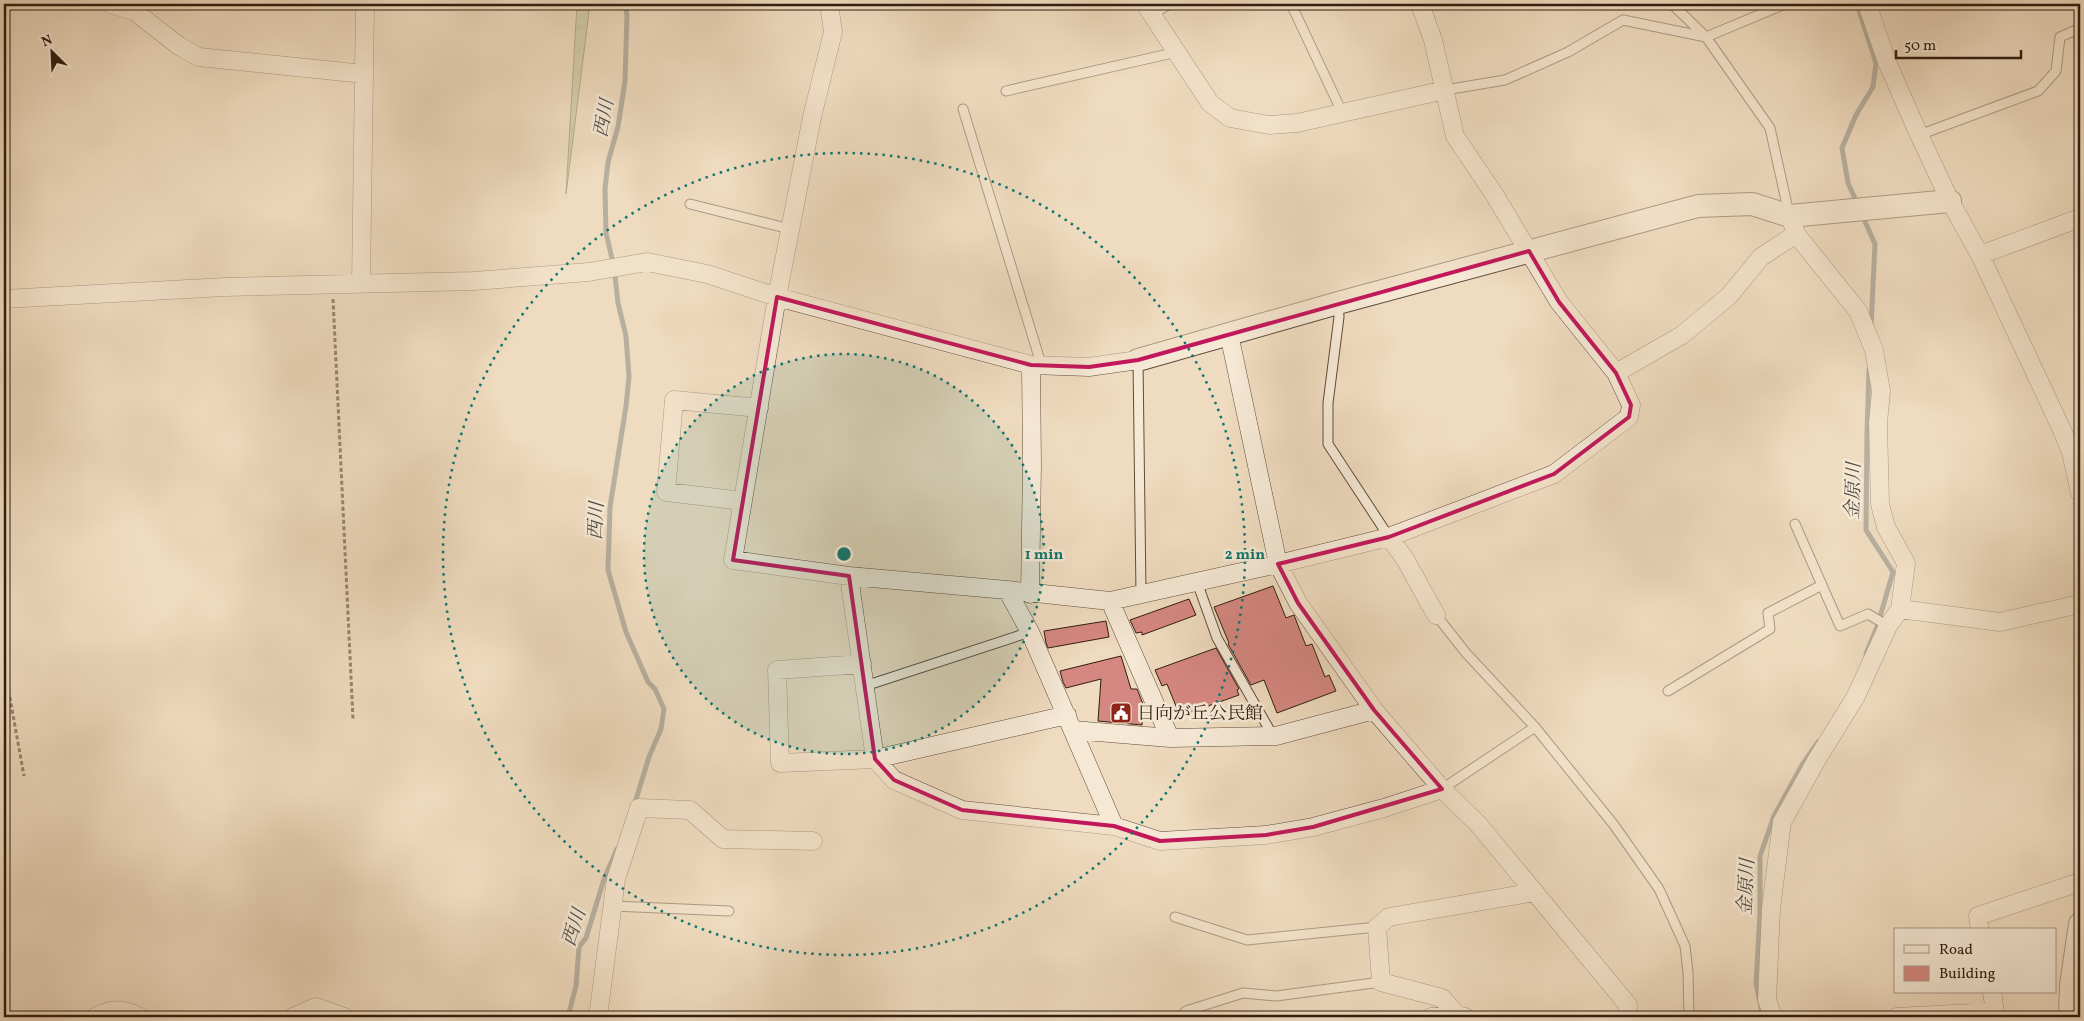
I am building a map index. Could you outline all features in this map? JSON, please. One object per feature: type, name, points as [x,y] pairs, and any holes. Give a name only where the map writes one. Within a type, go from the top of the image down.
[{"type":"street","points":[[110,4],[134,11],[179,46],[199,57],[364,74]]},
{"type":"street","points":[[362,283],[365,4]]},
{"type":"street","points":[[829,4],[833,32],[812,118],[777,297],[733,560],[849,576],[1007,590],[1110,602],[1389,537],[1554,474],[1629,417],[1631,405],[1616,373],[1559,302],[1529,251],[1455,136],[1433,40],[1420,4]]},
{"type":"street","points":[[1867,4],[1886,62],[1919,135],[1950,201],[1980,254],[2062,430],[2071,452],[2080,493]]},
{"type":"street","points":[[1148,9],[1210,103],[1230,118],[1269,125],[1297,123],[1445,90]]},
{"type":"street","points":[[1616,373],[1682,335],[1729,296],[1793,225],[1950,201]]},
{"type":"street","points":[[4,299],[332,284],[474,281],[590,272],[647,262],[707,274],[777,297],[1036,366],[1090,367],[1138,360],[1338,302],[1698,206],[1752,204],[1793,225],[1858,311],[1874,350],[1881,390],[1878,423],[1880,504],[1886,527],[1906,563],[1900,609],[1888,626],[1856,696],[1816,761],[1782,822],[1771,918],[1767,1000],[1772,1017]]},
{"type":"street","points":[[1980,254],[2080,218]]},
{"type":"street","points":[[1229,334],[1278,564],[1298,603],[1374,710],[1442,789],[1478,824],[1628,1005],[1627,1017]]},
{"type":"street","points":[[1030,594],[1036,366]]},
{"type":"street","points":[[743,501],[666,492],[674,400],[759,408]]},
{"type":"street","points":[[1389,537],[1405,559],[1436,615]]},
{"type":"street","points":[[849,576],[875,759],[894,780],[962,810],[1114,826],[1160,841],[1266,835],[1313,827],[1384,808],[1442,789]]},
{"type":"street","points":[[1007,590],[1030,632],[1114,826]]},
{"type":"street","points":[[1110,602],[1170,738]]},
{"type":"street","points":[[1900,609],[2000,622],[2080,604]]},
{"type":"street","points":[[862,664],[776,670],[780,763],[875,759],[1070,723],[1170,738],[1273,736],[1374,710]]},
{"type":"street","points":[[598,1017],[616,879],[639,808],[690,810],[723,839],[813,841]]},
{"type":"street","points":[[1980,928],[1978,916],[2080,882]]},
{"type":"street","points":[[1461,1016],[1442,998],[1381,982],[1377,926],[1388,917],[1535,892]]},
{"type":"street","points":[[2070,1017],[2070,985],[2080,924]]},
{"type":"street","points":[[1896,1017],[1995,1012],[1992,994]]},
{"type":"street","points":[[95,1017],[103,1013],[123,1009],[140,1017]]},
{"type":"street","points":[[293,1017],[315,1012],[344,1017]]},
{"type":"street","points":[[1431,1017],[1461,1016]]},
{"type":"lane","points":[[1148,9],[1170,4]]},
{"type":"lane","points":[[1291,4],[1342,112]]},
{"type":"lane","points":[[1672,4],[1706,37],[1770,128],[1793,225]]},
{"type":"lane","points":[[1445,90],[1504,80],[1568,52],[1623,20],[1706,37],[1785,4]]},
{"type":"lane","points":[[1919,135],[2038,91],[2056,71],[2060,38],[2080,28]]},
{"type":"lane","points":[[1006,91],[1177,52]]},
{"type":"lane","points":[[963,109],[1036,366]]},
{"type":"lane","points":[[690,204],[790,229]]},
{"type":"lane","points":[[1338,302],[1339,318],[1328,403],[1328,444],[1389,537]]},
{"type":"lane","points":[[1138,360],[1141,594]]},
{"type":"lane","points":[[1795,524],[1840,626],[1868,614],[1888,626]]},
{"type":"lane","points":[[1197,582],[1217,638],[1273,736]]},
{"type":"lane","points":[[1668,691],[1770,629],[1768,613],[1822,585]]},
{"type":"lane","points":[[1436,615],[1466,653],[1535,727],[1614,826],[1659,889],[1685,946],[1688,972],[1689,1017]]},
{"type":"lane","points":[[865,686],[1030,632]]},
{"type":"lane","points":[[1442,789],[1535,727]]},
{"type":"lane","points":[[612,906],[728,911]]},
{"type":"lane","points":[[1175,917],[1247,940],[1377,926]]},
{"type":"lane","points":[[1181,1017],[1186,1011],[1243,993],[1276,996],[1381,982]]},
{"type":"path","points":[[332,284],[353,719]]},
{"type":"path","points":[[4,664],[24,776]]},
{"type":"highlighted area","points":[[1529,251],[1559,302],[1616,373],[1631,405],[1629,417],[1554,474],[1389,537],[1278,564],[1298,603],[1374,710],[1442,789],[1313,827],[1266,835],[1160,841],[1114,826],[962,810],[894,780],[875,759],[849,576],[733,560],[777,297],[1031,365],[1089,367],[1138,360]]},
{"type":"green space","points":[[577,4],[590,4],[566,194]]},
{"type":"building","points":[[1273,586],[1286,618],[1294,615],[1306,646],[1312,644],[1325,677],[1329,675],[1336,691],[1277,713],[1264,680],[1251,685],[1228,644],[1214,607]]},
{"type":"building","points":[[1189,599],[1196,615],[1142,635],[1142,632],[1136,633],[1130,620]]},
{"type":"building","points":[[1106,621],[1109,637],[1048,648],[1044,631]]},
{"type":"building","points":[[1216,648],[1239,689],[1237,690],[1239,695],[1180,716],[1167,684],[1162,686],[1155,670]]},
{"type":"building","points":[[1121,656],[1131,689],[1137,689],[1143,704],[1142,725],[1098,721],[1101,679],[1066,688],[1063,682],[1060,671]]},
{"type":"waterway","name":"西川","points":[[625,4],[627,15],[625,81],[618,127],[608,162],[605,189],[606,233],[614,267],[618,303],[626,336],[629,377],[610,507],[608,570],[626,632],[648,682],[655,689],[664,709],[661,729],[649,757],[634,806]]},
{"type":"waterway","name":"金原川","points":[[1857,4],[1876,63],[1873,87],[1856,115],[1842,148],[1848,183],[1858,205]]},
{"type":"waterway","name":"金原川","points":[[1862,215],[1875,244],[1871,326]]},
{"type":"waterway","name":"金原川","points":[[1866,654],[1877,627],[1893,572],[1866,530],[1869,370]]},
{"type":"waterway","name":"金原川","points":[[1763,1017],[1756,983],[1760,914],[1760,856],[1774,816],[1802,765],[1818,742]]},
{"type":"waterway","name":"西川","points":[[568,1017],[576,986],[579,947],[586,938],[604,879],[617,849]]},
{"type":"place","name":"日向が丘公民館","points":[[1121,713]]}]
